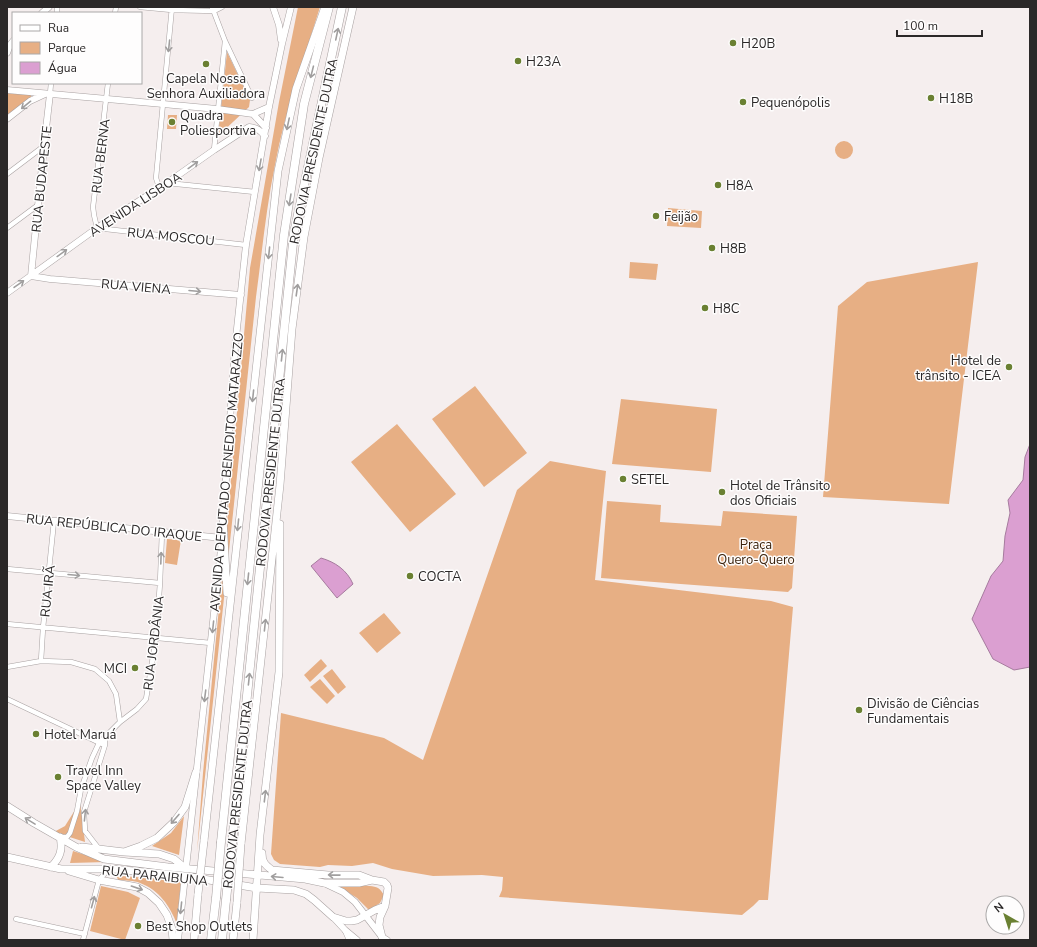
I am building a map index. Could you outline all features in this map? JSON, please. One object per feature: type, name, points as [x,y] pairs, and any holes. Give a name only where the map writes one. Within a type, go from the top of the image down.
[{"type":"highway","name":"RODOVIA PRESIDENTE DUTRA","points":[[211,940],[284,235],[304,104],[329,7]]},
{"type":"highway","name":"RODOVIA PRESIDENTE DUTRA","points":[[222,940],[294,233],[342,7]]},
{"type":"main road","points":[[273,7],[279,25],[282,44]]},
{"type":"main road","name":"AVENIDA DEPUTADO BENEDITO MATARAZZO","points":[[178,940],[222,538],[235,347],[246,245],[266,128],[282,44],[291,7]]},
{"type":"main road","points":[[194,940],[228,613],[278,171],[296,89],[325,7]]},
{"type":"main road","points":[[233,940],[280,485],[292,329],[304,237],[319,158],[353,7]]},
{"type":"main road","points":[[7,53],[12,43]]},
{"type":"main road","points":[[7,90],[217,109],[253,114],[270,107]]},
{"type":"main road","points":[[7,119],[30,101],[48,93]]},
{"type":"main road","name":"RUA BUDAPESTE","points":[[31,276],[48,93]]},
{"type":"main road","points":[[253,114],[266,128]]},
{"type":"main road","name":"AVENIDA LISBOA","points":[[7,293],[97,228],[249,127],[256,128],[265,136]]},
{"type":"main road","name":"RUA VIENA","points":[[31,276],[58,280],[241,295]]},
{"type":"main road","points":[[252,940],[260,835],[279,672],[280,485]]},
{"type":"main road","name":"RUA REPÚBLICA DO IRAQUE","points":[[7,516],[222,538]]},
{"type":"main road","points":[[223,519],[228,613]]},
{"type":"main road","points":[[124,852],[157,838],[174,822],[185,807],[196,772]]},
{"type":"main road","points":[[7,806],[76,847],[104,859],[324,883],[359,883],[372,880]]},
{"type":"main road","points":[[260,835],[263,862],[272,870],[359,876],[384,882],[388,888],[385,906],[380,917],[379,925],[384,938]]},
{"type":"main road","points":[[51,867],[57,861],[60,852],[62,844],[60,838]]},
{"type":"main road","points":[[76,847],[159,854],[174,859],[186,868]]},
{"type":"main road","name":"RUA PARAIBUNA","points":[[7,857],[61,869],[113,869],[185,876],[256,888],[294,890],[306,894],[314,900],[345,930],[358,940]]},
{"type":"main road","points":[[61,869],[99,880],[137,887],[148,893],[159,903],[167,915],[172,929],[173,940]]},
{"type":"main road","points":[[324,883],[343,892],[355,902],[384,938]]},
{"type":"main road","points":[[333,917],[346,921],[357,920],[385,906]]},
{"type":"street","points":[[140,7],[213,9],[222,7]]},
{"type":"street","points":[[172,8],[156,178],[158,184],[255,192]]},
{"type":"street","points":[[213,9],[225,41],[252,98]]},
{"type":"street","points":[[214,150],[225,41]]},
{"type":"street","name":"RUA BUDAPESTE","points":[[48,93],[51,84]]},
{"type":"street","name":"RUA BERNA","points":[[97,228],[94,216],[94,207],[108,84]]},
{"type":"street","points":[[7,174],[44,146]]},
{"type":"street","points":[[7,228],[38,205]]},
{"type":"street","name":"RUA MOSCOU","points":[[97,228],[246,245]]},
{"type":"street","name":"RUA IRÃ","points":[[41,661],[54,521]]},
{"type":"street","name":"RUA JORDÂNIA","points":[[60,838],[66,837],[70,834],[77,811],[81,789],[99,743],[146,699],[156,638],[162,532]]},
{"type":"street","points":[[7,569],[160,584]]},
{"type":"street","points":[[7,624],[211,643]]},
{"type":"street","points":[[7,667],[41,661],[71,662],[95,669],[109,681],[116,694],[120,722]]},
{"type":"street","points":[[7,699],[105,745]]},
{"type":"street","points":[[99,849],[85,831],[84,812],[105,745],[105,737]]},
{"type":"street","points":[[83,940],[99,880],[106,872],[113,869]]},
{"type":"street","points":[[16,919],[85,934]]},
{"type":"street","points":[[345,930],[349,940]]},
{"type":"green space","points":[[298,7],[320,7],[284,125],[275,165],[267,214],[256,297],[197,852],[250,268],[279,102]]},
{"type":"green space","points":[[227,52],[250,100],[249,107],[218,136]]},
{"type":"green space","points":[[7,92],[31,94],[31,97],[18,110],[7,118]]},
{"type":"green space","name":"Quadra Poliesportiva","points":[[168,115],[177,115],[176,129],[167,129]]},
{"type":"green space","points":[[844,141],[850,144],[853,150],[850,156],[844,159],[838,156],[835,150],[838,144]]},
{"type":"green space","points":[[668,208],[702,211],[701,228],[667,226]]},
{"type":"green space","points":[[630,262],[658,264],[656,280],[629,278]]},
{"type":"green space","points":[[978,262],[949,504],[823,497],[838,306],[867,282]]},
{"type":"green space","points":[[475,386],[527,453],[484,487],[432,419]]},
{"type":"green space","points":[[621,399],[717,409],[711,472],[612,464]]},
{"type":"green space","points":[[397,424],[456,494],[410,532],[351,462]]},
{"type":"green space","points":[[550,461],[606,471],[595,580],[771,601],[793,607],[768,900],[759,900],[742,915],[499,897],[502,890],[503,877],[482,875],[433,876],[392,869],[373,863],[352,866],[328,865],[320,867],[280,864],[274,860],[271,854],[281,713],[384,738],[423,760],[517,490]]},
{"type":"green space","name":"Praça Quero-Quero","points":[[607,501],[661,505],[660,522],[721,526],[723,511],[797,516],[792,588],[788,592],[601,578]]},
{"type":"green space","points":[[167,539],[181,540],[177,565],[165,563]]},
{"type":"green space","points":[[384,613],[401,633],[377,653],[359,633]]},
{"type":"green space","points":[[321,659],[327,666],[310,682],[304,675]]},
{"type":"green space","points":[[332,669],[346,687],[338,694],[323,676]]},
{"type":"green space","points":[[320,679],[335,696],[327,704],[310,687]]},
{"type":"green space","points":[[80,802],[85,842],[54,832],[65,826]]},
{"type":"green space","points":[[184,816],[179,855],[152,846],[171,833]]},
{"type":"green space","points":[[73,851],[107,862],[70,863]]},
{"type":"green space","points":[[117,877],[181,880],[177,924],[171,911],[158,894],[147,886],[138,882],[118,880]]},
{"type":"green space","points":[[101,886],[128,892],[140,898],[125,940],[90,931]]},
{"type":"green space","points":[[338,886],[374,887],[379,889],[384,895],[380,903],[369,910],[357,898]]},
{"type":"water","points":[[1030,444],[1030,667],[1014,670],[993,659],[972,619],[991,576],[1003,561],[1005,536],[1010,513],[1008,500],[1023,480],[1025,457]]},
{"type":"water","points":[[321,558],[340,567],[353,584],[337,598],[311,566]]},
{"type":"place","name":"H20B","points":[[733,43]]},
{"type":"place","name":"H23A","points":[[518,61]]},
{"type":"place","name":"Capela Nossa Senhora Auxiliadora","points":[[206,64]]},
{"type":"place","name":"H18B","points":[[931,98]]},
{"type":"place","name":"Pequenópolis","points":[[743,102]]},
{"type":"place","name":"Quadra Poliesportiva","points":[[172,122]]},
{"type":"place","name":"H8A","points":[[718,185]]},
{"type":"place","name":"Feijão","points":[[656,216]]},
{"type":"place","name":"H8B","points":[[712,248]]},
{"type":"place","name":"H8C","points":[[705,308]]},
{"type":"place","name":"Hotel de trânsito - ICEA","points":[[1009,367]]},
{"type":"place","name":"SETEL","points":[[623,479]]},
{"type":"place","name":"Hotel de Trânsito dos Oficiais","points":[[722,492]]},
{"type":"place","name":"COCTA","points":[[410,576]]},
{"type":"place","name":"MCI","points":[[135,668]]},
{"type":"place","name":"Divisão de Ciências Fundamentais","points":[[859,710]]},
{"type":"place","name":"Hotel Maruá","points":[[36,734]]},
{"type":"place","name":"Travel Inn Space Valley","points":[[58,777]]},
{"type":"place","name":"Best Shop Outlets","points":[[138,926]]}]
